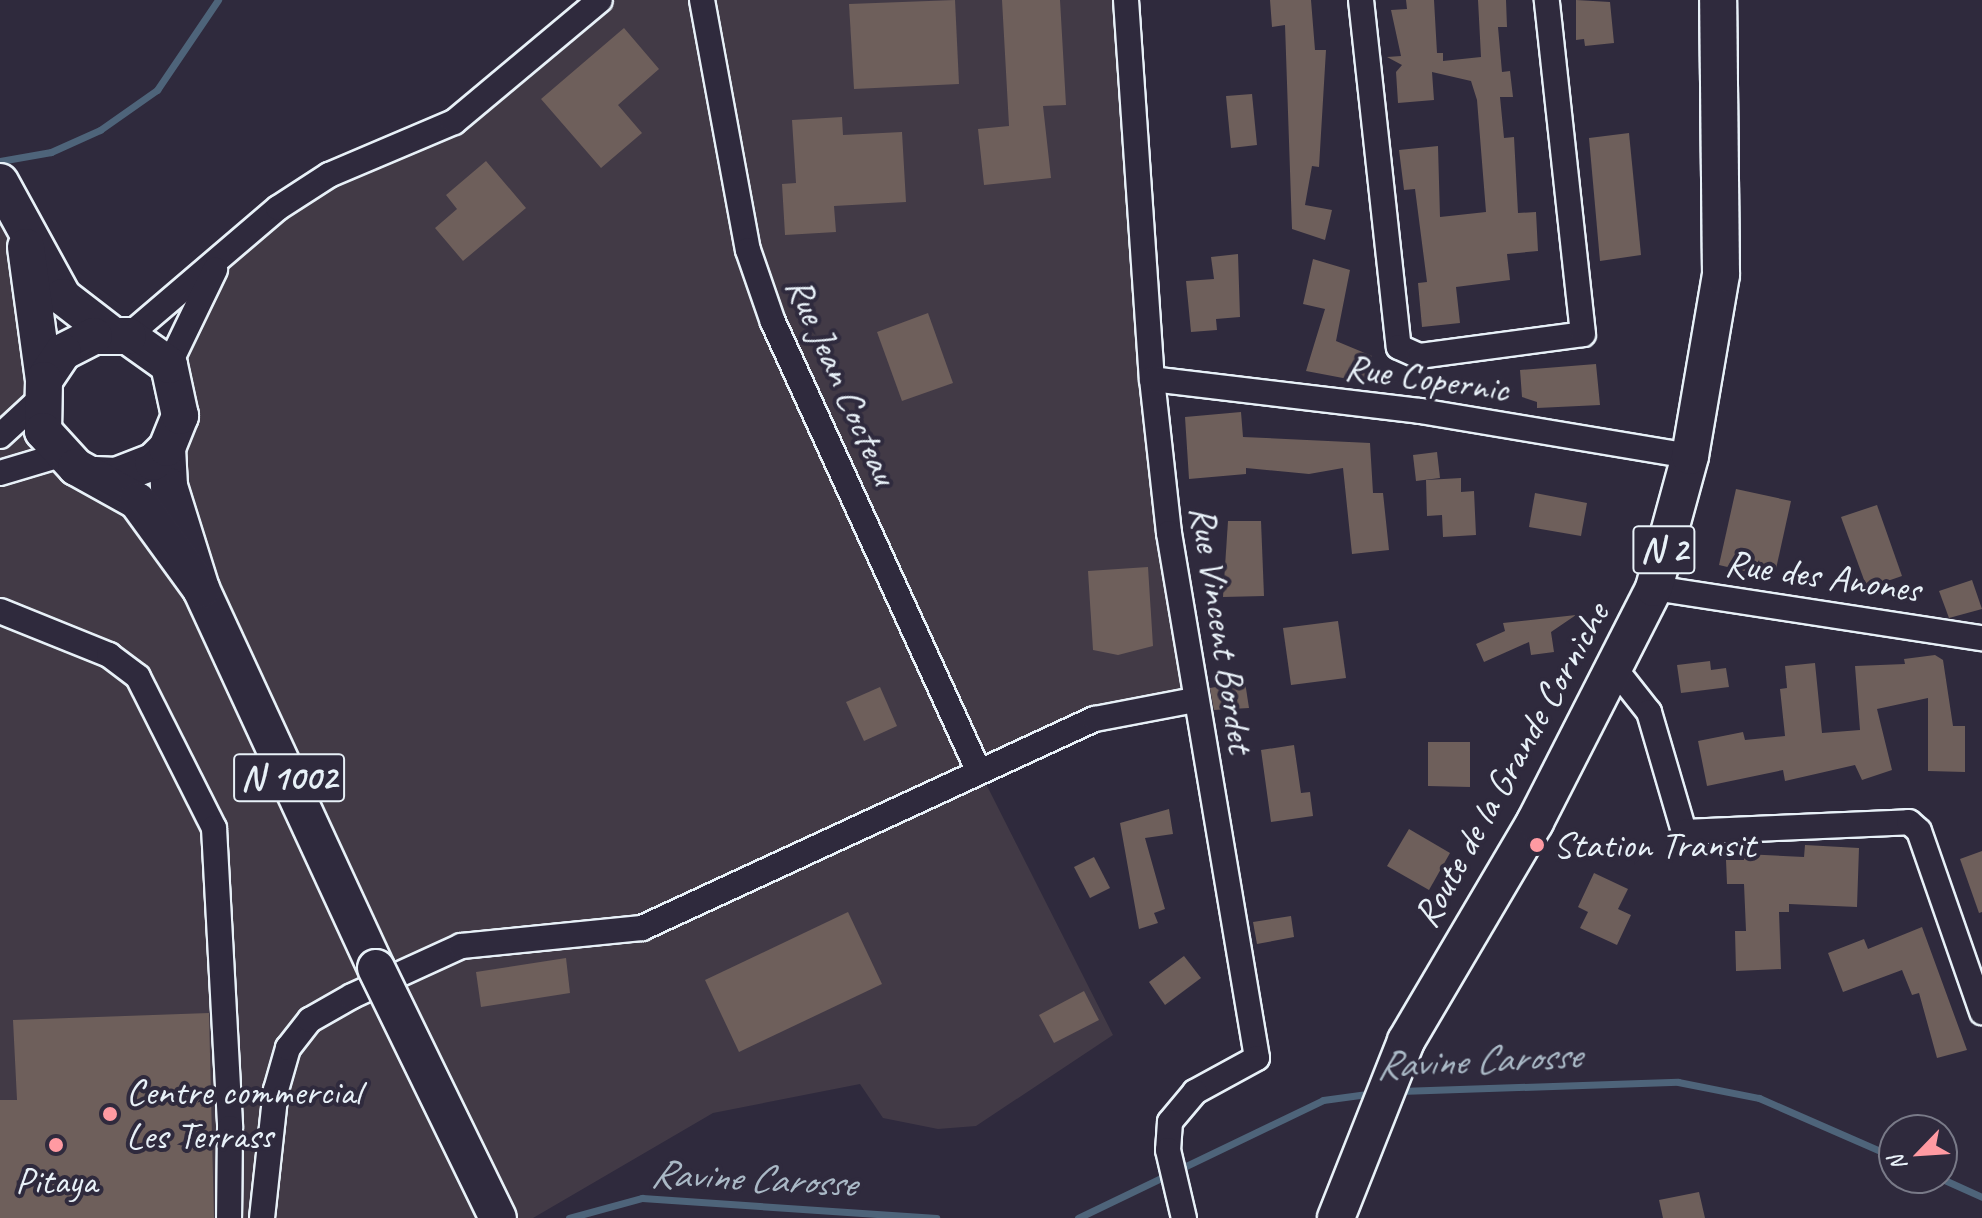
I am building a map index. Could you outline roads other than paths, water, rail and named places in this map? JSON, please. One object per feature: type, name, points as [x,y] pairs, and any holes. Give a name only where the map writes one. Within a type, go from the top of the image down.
[{"type":"main road","name":"Route de la Grande Corniche","points":[[1336,1218],[1360,1146],[1406,1041],[1535,822],[1654,588],[1690,456],[1721,274],[1718,0]]},
{"type":"main road","points":[[0,182],[24,234],[63,297],[169,365],[181,407],[167,448],[135,472],[95,475],[60,455],[43,431],[42,390],[24,234]]},
{"type":"main road","points":[[42,390],[63,352],[119,335]]},
{"type":"main road","name":"N 1002","points":[[167,448],[169,486],[201,589],[376,968],[498,1218]]},
{"type":"main road","name":"N 1002","points":[[95,475],[137,501],[201,589]]},
{"type":"street","points":[[119,335],[218,264],[278,208],[329,175],[454,122],[600,0]]},
{"type":"street","name":"Rue Jean Cocteau","points":[[702,0],[748,250],[773,322],[978,770]]},
{"type":"street","name":"Rue Vincent Bordet","points":[[1126,0],[1152,379],[1195,700],[1257,1058],[1181,1105],[1170,1122],[1168,1150],[1184,1218]]},
{"type":"street","points":[[1361,0],[1399,347],[1419,356],[1583,334],[1547,0]]},
{"type":"street","points":[[169,365],[218,264]]},
{"type":"street","name":"Rue Copernic","points":[[1152,379],[1420,411],[1690,456]]},
{"type":"street","points":[[0,436],[42,390]]},
{"type":"street","points":[[0,473],[60,455]]},
{"type":"street","name":"Rue des Anones","points":[[1654,588],[1982,638]]},
{"type":"street","points":[[0,611],[109,655],[138,677],[214,828],[229,1218]]},
{"type":"street","points":[[1615,669],[1649,712],[1684,832],[1909,822],[1919,831],[1982,1012]]},
{"type":"street","points":[[262,1218],[276,1090],[288,1048],[310,1020],[461,946],[642,928],[978,770],[1095,719],[1195,700]]},
{"type":"waterway","points":[[0,161],[51,152],[100,130],[157,90],[218,0]]},
{"type":"waterway","name":"Ravine Carosse","points":[[1400,1091],[1678,1082],[1759,1098],[1878,1150]]},
{"type":"waterway","name":"Ravine Carosse","points":[[1078,1218],[1323,1100],[1375,1093]]},
{"type":"waterway","name":"Ravine Carosse","points":[[1958,1186],[1982,1197]]},
{"type":"waterway","name":"Ravine Carosse","points":[[569,1218],[642,1198],[936,1218]]},
{"type":"place","name":"Station Transit","points":[[1537,845]]},
{"type":"place","name":"Centre commercial Les Terrass","points":[[110,1114]]},
{"type":"place","name":"Pitaya","points":[[56,1145]]}]
